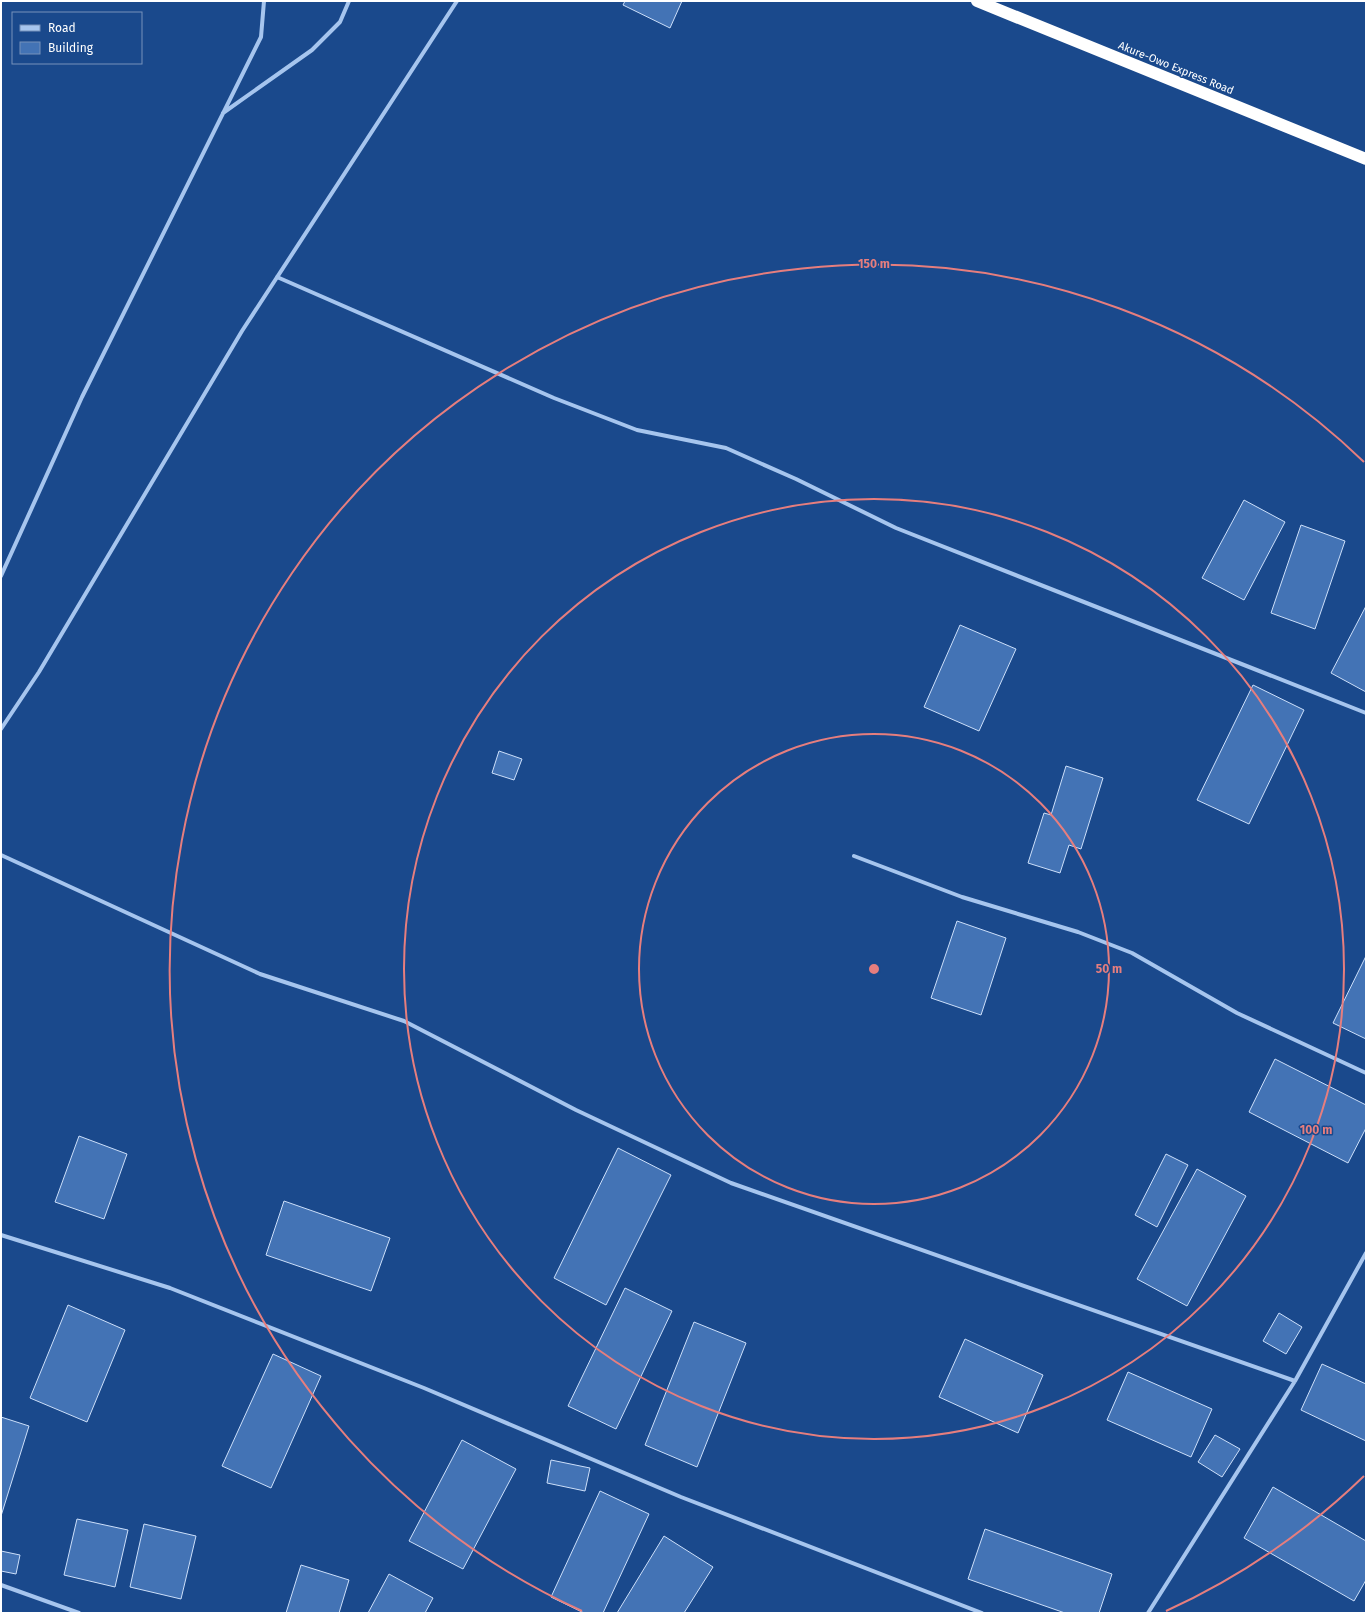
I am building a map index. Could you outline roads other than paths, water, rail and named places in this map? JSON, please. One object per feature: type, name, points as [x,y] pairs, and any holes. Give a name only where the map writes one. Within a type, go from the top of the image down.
[{"type":"highway","name":"Akure-Owo Express Road","points":[[976,1],[1366,159]]},
{"type":"street","points":[[1,576],[82,397],[261,37],[264,1]]},
{"type":"street","points":[[223,113],[312,50],[340,22],[349,1]]},
{"type":"street","points":[[1,729],[39,672],[242,331],[457,1]]},
{"type":"street","points":[[277,277],[554,398],[638,430],[726,448],[796,479],[896,528],[1366,714]]},
{"type":"street","points":[[1,855],[260,974],[404,1021],[576,1110],[731,1183],[1295,1381]]},
{"type":"street","points":[[854,856],[962,897],[1078,932],[1132,953],[1237,1013],[1366,1073]]},
{"type":"street","points":[[1,1235],[170,1288],[424,1388],[681,1497],[982,1613]]},
{"type":"street","points":[[1148,1613],[1295,1381],[1366,1253]]},
{"type":"street","points":[[1,1585],[79,1613]]}]
